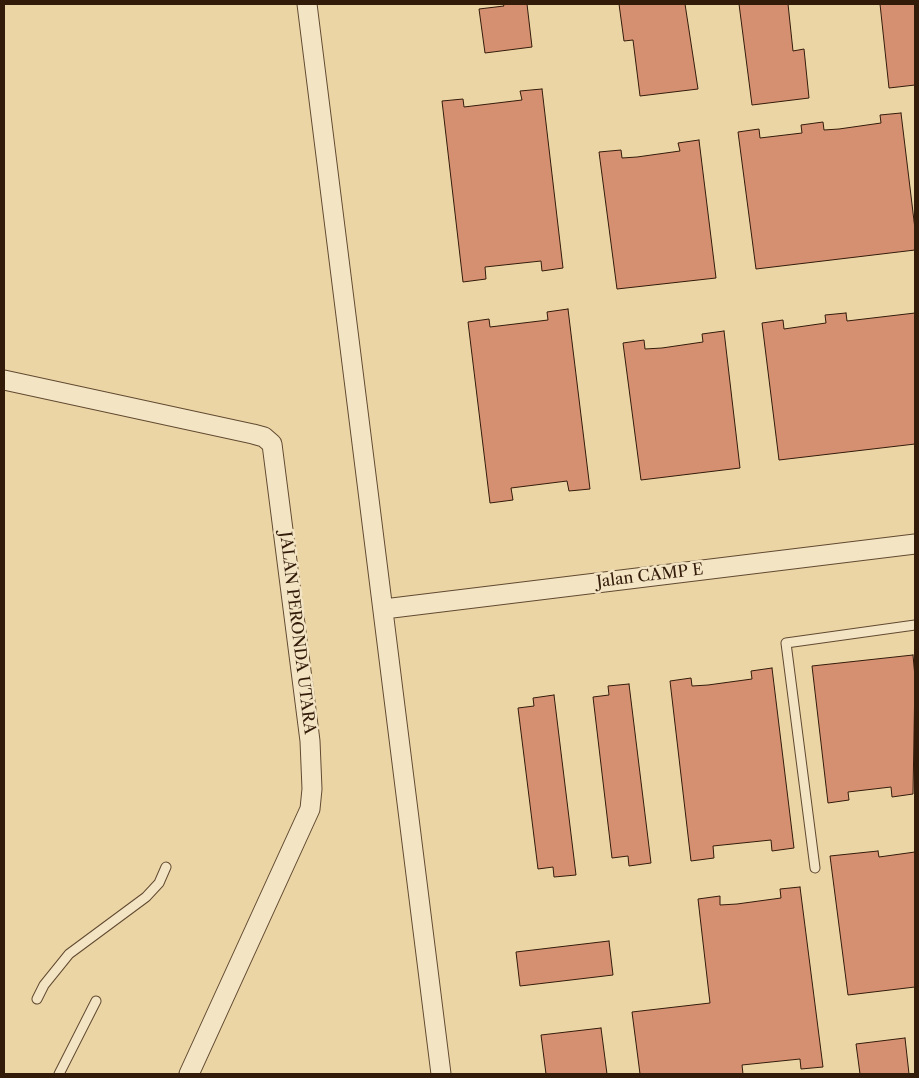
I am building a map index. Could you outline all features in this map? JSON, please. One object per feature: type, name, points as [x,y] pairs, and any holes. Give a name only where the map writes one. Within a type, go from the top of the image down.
[{"type":"street","points":[[307,4],[441,1074]]},
{"type":"street","name":"JALAN PERONDA UTARA","points":[[4,380],[253,434],[264,437],[272,444],[310,740],[312,789],[310,809],[189,1074]]},
{"type":"street","name":"Jalan CAMP E","points":[[384,609],[915,544]]},
{"type":"lane","points":[[816,868],[786,643],[915,625]]},
{"type":"lane","points":[[37,999],[44,985],[68,954],[146,897],[159,883],[166,867]]},
{"type":"lane","points":[[59,1074],[96,1001]]},
{"type":"building","points":[[503,4],[527,4],[532,47],[485,53],[479,9],[504,6]]},
{"type":"building","points":[[619,4],[685,4],[698,89],[640,96],[633,40],[624,41]]},
{"type":"building","points":[[739,4],[788,4],[793,51],[804,49],[809,98],[752,105]]},
{"type":"building","points":[[880,4],[915,4],[915,85],[889,88]]},
{"type":"building","points":[[542,89],[563,268],[542,271],[541,261],[485,267],[486,279],[463,282],[442,101],[463,99],[464,107],[522,100],[520,91]]},
{"type":"building","points":[[901,113],[915,229],[915,250],[756,269],[738,132],[759,129],[760,138],[802,133],[801,125],[823,122],[824,130],[839,129],[881,123],[880,115]]},
{"type":"building","points":[[699,140],[716,278],[617,289],[599,152],[621,150],[622,158],[637,157],[680,151],[678,143]]},
{"type":"building","points":[[568,309],[590,489],[569,491],[567,481],[511,488],[513,500],[490,503],[468,322],[489,319],[490,327],[548,320],[547,312]]},
{"type":"building","points":[[846,313],[847,321],[915,313],[915,444],[779,460],[762,323],[783,320],[784,329],[826,323],[825,315]]},
{"type":"building","points":[[724,331],[740,468],[641,480],[623,343],[644,340],[645,349],[662,348],[703,342],[702,334]]},
{"type":"building","points":[[913,655],[915,677],[913,794],[892,797],[891,787],[848,792],[849,800],[828,803],[812,666]]},
{"type":"building","points":[[772,668],[794,848],[772,851],[771,840],[713,846],[714,858],[691,861],[670,681],[691,678],[692,686],[708,685],[752,679],[751,671]]},
{"type":"building","points":[[629,684],[651,863],[629,866],[628,856],[612,858],[593,697],[609,695],[608,686]]},
{"type":"building","points":[[554,695],[576,875],[554,877],[553,867],[538,869],[518,708],[534,706],[533,698]]},
{"type":"building","points":[[878,851],[879,857],[915,852],[915,987],[848,995],[830,856]]},
{"type":"building","points":[[800,887],[823,1067],[801,1069],[800,1059],[742,1065],[743,1074],[640,1074],[632,1012],[710,1003],[698,899],[720,896],[720,905],[737,904],[781,898],[780,889]]},
{"type":"building","points":[[609,941],[613,975],[520,986],[516,952]]},
{"type":"building","points":[[601,1028],[607,1074],[546,1074],[541,1035]]},
{"type":"building","points":[[905,1038],[909,1074],[860,1074],[856,1044]]}]
